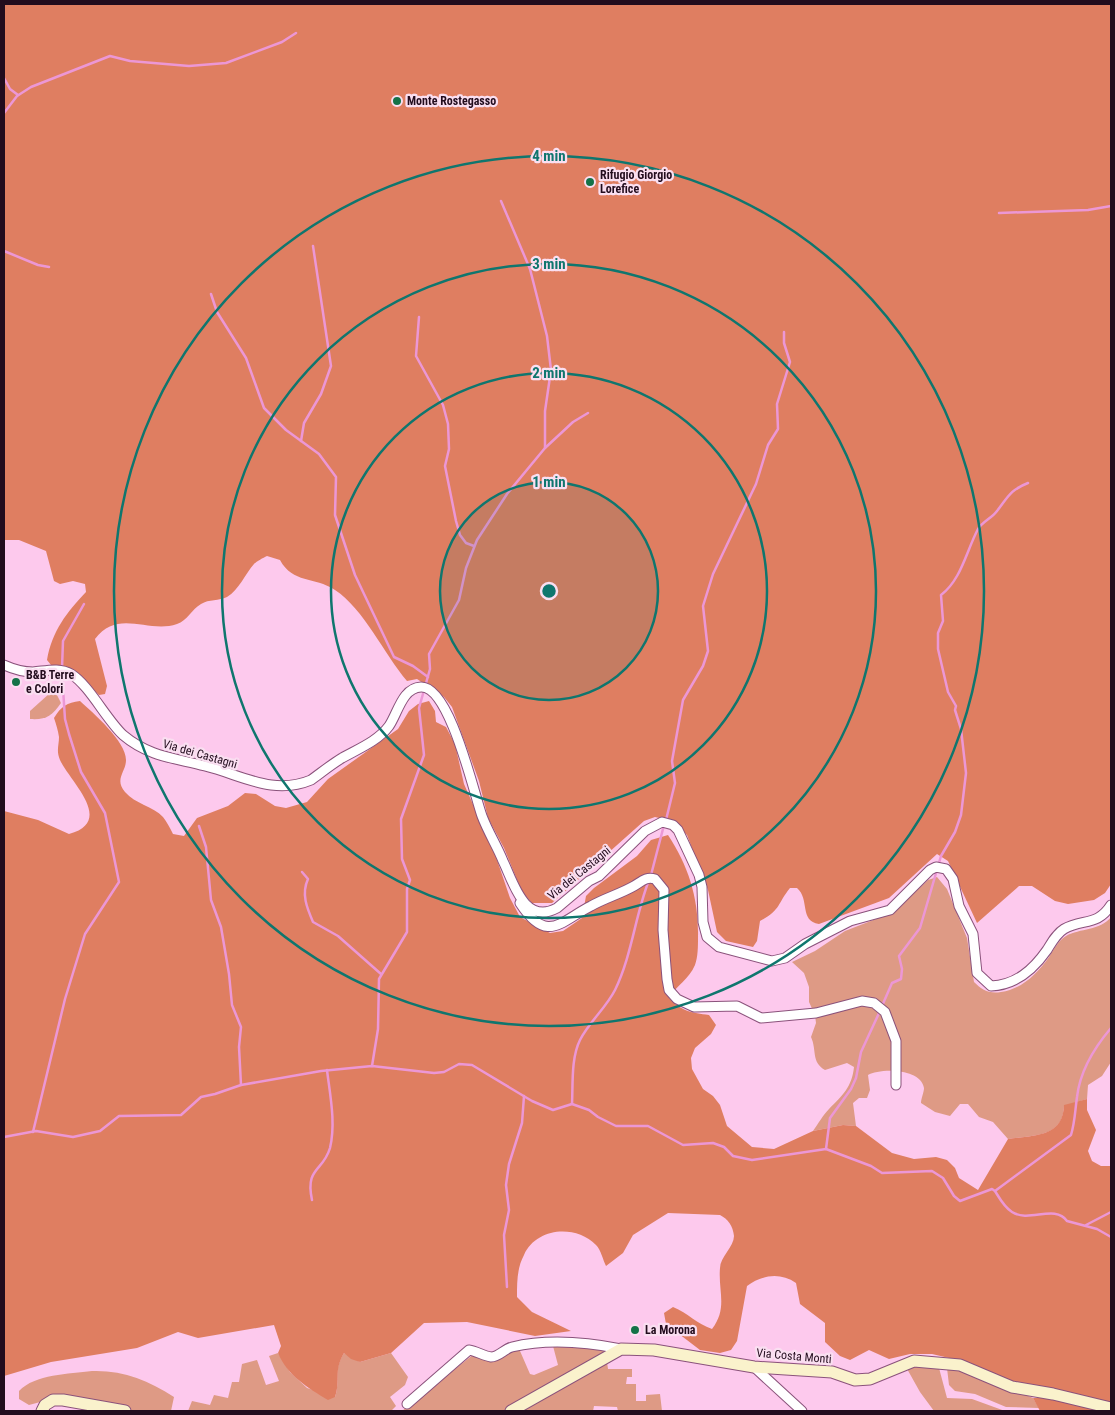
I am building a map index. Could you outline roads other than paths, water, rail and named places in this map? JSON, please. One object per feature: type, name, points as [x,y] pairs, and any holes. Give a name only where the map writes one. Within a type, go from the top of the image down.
[{"type":"street","name":"Via dei Castagni","points":[[4,665],[32,672],[54,670],[72,675],[125,736],[157,754],[177,761],[204,766],[248,781],[280,786],[301,784],[311,780],[376,738],[389,726],[408,693],[421,687],[427,688],[440,700],[458,741],[482,817],[508,870],[515,892],[523,902],[535,910],[551,911],[589,881],[599,876],[645,831],[656,824],[668,824],[678,830],[699,875],[702,887],[703,922],[711,942],[719,947],[776,960],[850,921],[890,910],[930,870],[943,868],[950,873],[959,906],[972,934],[977,973],[990,986],[1004,985],[1023,976],[1038,963],[1058,933],[1069,926],[1094,920],[1111,905]]},
{"type":"street","points":[[515,892],[528,914],[541,924],[553,927],[560,926],[586,908],[644,880],[655,879],[664,890],[663,930],[667,979],[669,990],[677,999],[687,1006],[697,1008],[738,1006],[761,1018],[816,1013],[862,1001],[874,1003],[885,1012],[896,1041],[896,1085]]},
{"type":"street","points":[[407,1404],[469,1350],[478,1351],[490,1357],[499,1355],[509,1347],[532,1344],[595,1343],[620,1348]]},
{"type":"street","points":[[511,1411],[620,1348]]},
{"type":"street","name":"Via Costa Monti","points":[[620,1348],[654,1350],[754,1367],[832,1372],[856,1380],[870,1379],[914,1361],[960,1365],[1012,1387],[1111,1408]]},
{"type":"street","points":[[754,1367],[802,1411]]},
{"type":"street","points":[[42,1411],[44,1405],[53,1400],[63,1400],[124,1411]]},
{"type":"waterway","points":[[4,113],[17,96],[31,87],[110,56],[130,61],[189,66],[226,63],[282,42],[296,33]]},
{"type":"waterway","points":[[4,78],[10,89],[18,95]]},
{"type":"waterway","points":[[501,201],[530,269],[547,336],[551,370],[545,411],[545,448]]},
{"type":"waterway","points":[[999,213],[1088,210],[1111,206]]},
{"type":"waterway","points":[[301,441],[304,423],[321,394],[331,366],[313,246]]},
{"type":"waterway","points":[[4,251],[38,265],[49,267]]},
{"type":"waterway","points":[[211,294],[217,312],[246,358],[264,408],[286,430],[319,454],[336,477],[335,515],[355,575],[394,657],[413,666],[428,677]]},
{"type":"waterway","points":[[419,317],[416,356],[443,405],[448,424],[449,449],[445,466],[456,521],[460,535],[466,543],[474,546]]},
{"type":"waterway","points":[[666,820],[675,783],[672,761],[683,700],[703,666],[708,651],[703,606],[713,574],[756,484],[768,445],[778,429],[777,404],[790,362],[784,343],[784,332]]},
{"type":"waterway","points":[[372,1066],[378,1029],[379,979],[407,932],[407,889],[410,880],[402,859],[401,819],[424,755],[419,708],[430,669],[429,654],[459,600],[466,568],[477,540],[507,494],[545,448],[573,422],[588,413]]},
{"type":"waterway","points":[[882,1006],[892,983],[901,979],[902,969],[899,956],[920,928],[941,856],[955,832],[961,815],[966,773],[961,729],[955,710],[956,706],[948,692],[938,649],[938,633],[943,621],[941,595],[954,582],[978,529],[995,513],[1013,491],[1028,483]]},
{"type":"waterway","points":[[62,668],[63,641],[84,604]]},
{"type":"waterway","points":[[33,1132],[65,999],[85,934],[119,882],[105,813],[81,772],[69,734],[65,719],[62,673]]},
{"type":"waterway","points":[[651,875],[664,825]]},
{"type":"waterway","points":[[199,826],[206,847],[211,900],[221,927],[232,1005],[241,1027],[239,1047],[241,1085]]},
{"type":"waterway","points":[[302,872],[308,879],[305,896],[313,922],[338,936],[381,974]]},
{"type":"waterway","points":[[572,1104],[573,1071],[577,1047],[584,1033],[611,997],[621,977],[649,880]]},
{"type":"waterway","points":[[826,1149],[830,1118],[851,1089],[856,1078],[861,1052],[880,1011]]},
{"type":"waterway","points":[[4,1137],[36,1131],[73,1137],[100,1131],[119,1116],[181,1115],[201,1097],[241,1085],[321,1071],[372,1066],[434,1073],[444,1072],[459,1064],[472,1065],[532,1101],[553,1110],[572,1104],[589,1110],[616,1126],[648,1126],[683,1145],[713,1143],[724,1147],[733,1156],[752,1160],[826,1149],[871,1166],[882,1173],[932,1171],[943,1178],[954,1196],[960,1201],[992,1189],[995,1191],[1071,1135],[1081,1078],[1094,1052],[1111,1028]]},
{"type":"waterway","points":[[312,1200],[311,1181],[313,1175],[327,1156],[332,1138],[332,1109],[327,1070]]},
{"type":"waterway","points":[[507,1287],[504,1235],[509,1210],[506,1185],[509,1164],[522,1123],[524,1096]]},
{"type":"waterway","points":[[995,1191],[1002,1203],[1012,1212],[1019,1215],[1056,1214],[1062,1216],[1067,1221],[1097,1229],[1111,1237]]},
{"type":"waterway","points":[[1086,1225],[1111,1212]]},
{"type":"place","name":"Monte Rostegasso","points":[[397,101]]},
{"type":"place","name":"Rifugio Giorgio Lorefice","points":[[590,182]]},
{"type":"place","name":"B&B Terre e Colori","points":[[16,682]]},
{"type":"place","name":"La Morona","points":[[635,1330]]}]
